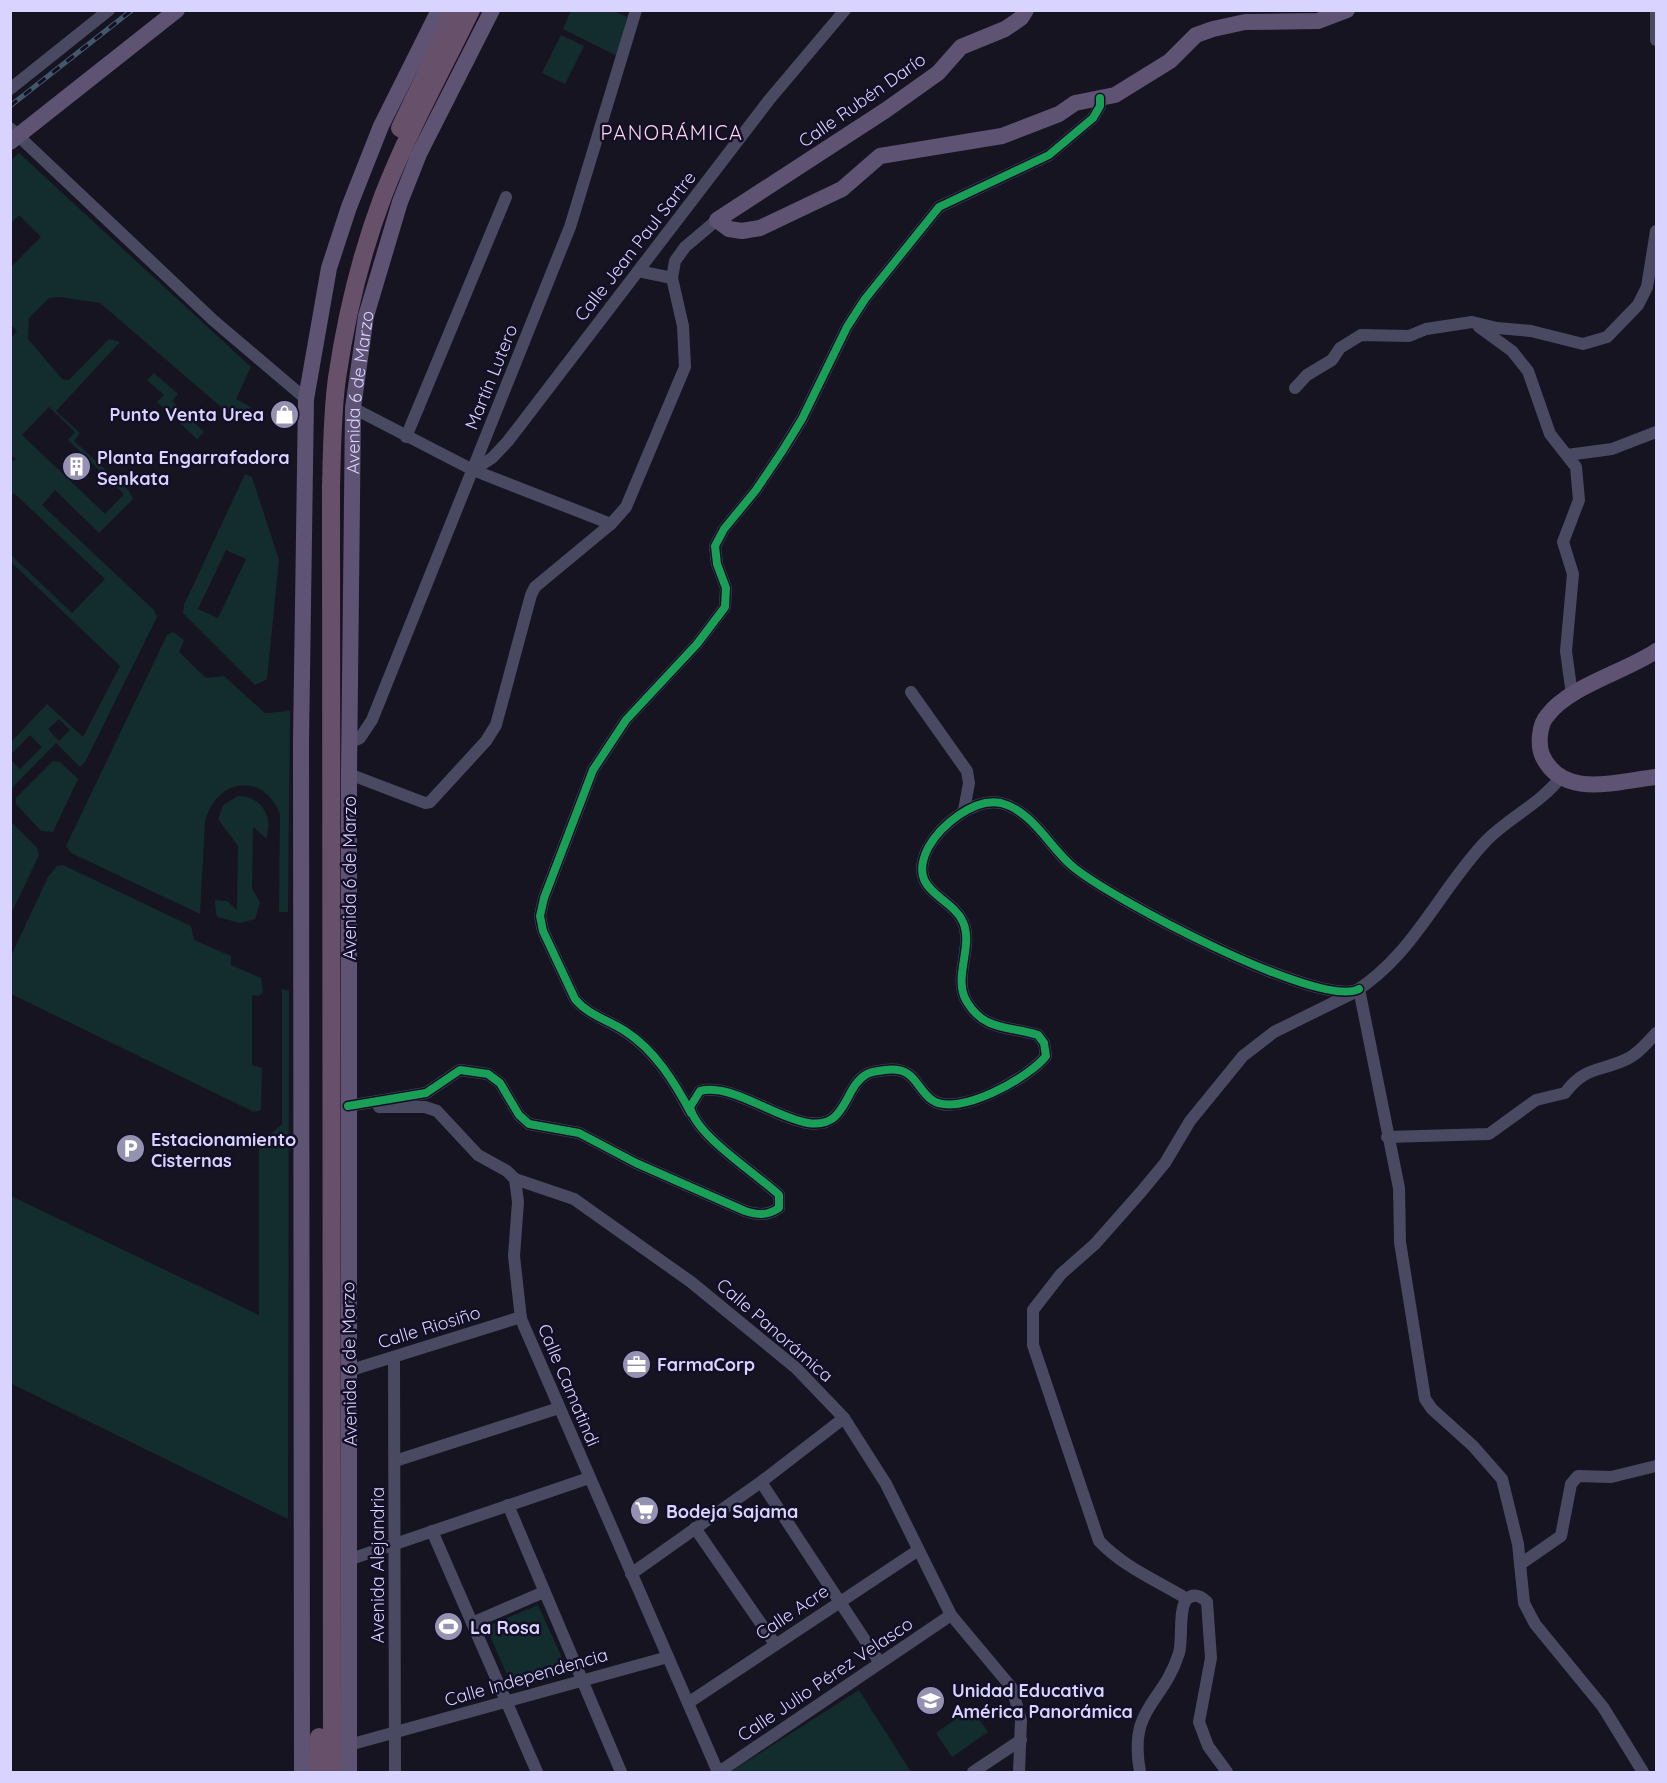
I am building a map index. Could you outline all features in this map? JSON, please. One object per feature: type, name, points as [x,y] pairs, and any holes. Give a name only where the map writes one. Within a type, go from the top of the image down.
[{"type":"highway","name":"Avenida 6 de Marzo","points":[[319,1773],[319,705],[320,488],[324,418],[333,333],[353,252],[381,171],[456,10]]},
{"type":"highway","name":"Avenida 6 de Marzo","points":[[332,1773],[331,487],[334,406],[337,379],[360,269],[383,198],[403,149],[471,10]]},
{"type":"main road","points":[[13,135],[177,10]]},
{"type":"main road","points":[[302,1773],[301,742],[306,399],[329,268],[349,207],[381,126],[439,10]]},
{"type":"main road","name":"Avenida 6 de Marzo","points":[[349,1773],[349,743],[353,408],[366,316],[400,202],[419,154],[492,10]]},
{"type":"main road","name":"Calle Rubén Darío","points":[[717,220],[938,74],[961,47],[1005,29],[1021,18],[1026,10]]},
{"type":"main road","points":[[717,220],[729,229],[742,231],[760,228],[842,189],[880,156],[1002,136],[1059,114],[1075,103],[1114,94],[1170,60],[1196,35],[1213,29],[1273,20],[1318,21],[1347,10]]},
{"type":"main road","points":[[1656,651],[1572,695],[1546,716],[1540,734],[1539,749],[1549,770],[1560,778],[1596,785],[1656,777]]},
{"type":"street","points":[[10,88],[109,10]]},
{"type":"street","name":"Martín Lutero","points":[[349,743],[360,738],[372,720],[570,227],[636,10]]},
{"type":"street","name":"Calle Jean Paul Sartre","points":[[473,470],[492,458],[508,441],[769,100],[845,10]]},
{"type":"street","points":[[1656,11],[1656,40]]},
{"type":"street","points":[[348,1107],[426,1093],[460,1070],[473,1070],[488,1074],[500,1083],[519,1115],[529,1124],[579,1133],[636,1163],[745,1211],[765,1215],[779,1208],[779,1195],[718,1144],[692,1116],[676,1084],[645,1048],[626,1031],[582,1007],[575,999],[543,931],[541,907],[574,816],[594,770],[619,729],[697,644],[721,613],[726,599],[726,588],[717,564],[715,546],[724,529],[756,490],[802,419],[847,327],[866,298],[939,207],[1049,155],[1093,118],[1100,106],[1100,98]]},
{"type":"street","points":[[13,135],[213,320],[306,399]]},
{"type":"street","points":[[406,437],[506,197]]},
{"type":"street","points":[[349,774],[425,803],[430,802],[486,741],[496,725],[535,587],[611,524],[626,507],[685,367],[683,326],[672,278],[675,261],[685,247],[717,220]]},
{"type":"street","points":[[1295,388],[1307,375],[1332,360],[1340,348],[1361,335],[1408,336],[1426,329],[1472,322],[1497,328],[1531,331],[1583,344],[1607,338],[1638,305],[1647,286],[1656,231]]},
{"type":"street","points":[[638,271],[672,278]]},
{"type":"street","points":[[1472,322],[1512,351],[1528,371],[1550,434],[1576,467],[1579,500],[1563,542],[1573,574],[1566,651],[1572,695]]},
{"type":"street","points":[[353,408],[473,470],[611,524]]},
{"type":"street","points":[[1567,455],[1612,449],[1656,432]]},
{"type":"street","points":[[911,692],[967,771],[969,783],[964,810]]},
{"type":"street","points":[[1187,1599],[1139,1574],[1116,1558],[1100,1541],[1033,1345],[1033,1310],[1061,1274],[1095,1244],[1165,1163],[1190,1121],[1243,1056],[1274,1032],[1342,1000],[1368,983],[1400,954],[1488,838],[1560,778]]},
{"type":"street","points":[[692,1116],[690,1107],[700,1091],[719,1089],[778,1114],[809,1123],[823,1122],[836,1116],[845,1106],[858,1081],[869,1073],[889,1070],[904,1072],[917,1081],[932,1100],[944,1104],[964,1101],[1004,1088],[1038,1066],[1046,1056],[1044,1043],[1038,1035],[995,1027],[967,1002],[961,988],[967,946],[965,925],[959,914],[931,893],[925,882],[923,865],[928,848],[964,810],[985,802],[1002,803],[1029,820],[1081,872],[1179,931],[1215,945],[1253,965],[1316,988],[1357,990]]},
{"type":"street","points":[[1357,990],[1399,1188],[1400,1242],[1425,1399],[1432,1409],[1473,1446],[1502,1479],[1522,1563],[1524,1603],[1535,1624],[1603,1707],[1643,1773]]},
{"type":"street","points":[[1387,1137],[1489,1134],[1536,1100],[1566,1093],[1576,1079],[1585,1072],[1631,1057],[1656,1033]]},
{"type":"street","points":[[348,1107],[425,1107],[437,1111],[478,1155],[507,1171],[515,1179]]},
{"type":"street","name":"Calle Camatindi","points":[[515,1179],[518,1202],[514,1257],[521,1317],[719,1773]]},
{"type":"street","name":"Calle Panorámica","points":[[515,1179],[574,1199],[691,1282],[796,1368],[844,1418],[886,1484],[917,1551],[951,1615],[1012,1688],[1021,1720],[1019,1773]]},
{"type":"street","name":"Calle Riosiño","points":[[348,1371],[521,1317]]},
{"type":"street","name":"Avenida Alejandria","points":[[394,1357],[395,1773]]},
{"type":"street","points":[[396,1461],[559,1408]]},
{"type":"street","points":[[631,1574],[761,1482],[844,1418]]},
{"type":"street","points":[[1522,1563],[1561,1536],[1571,1484],[1578,1476],[1611,1477],[1656,1466]]},
{"type":"street","points":[[348,1560],[589,1478]]},
{"type":"street","points":[[761,1482],[880,1664]]},
{"type":"street","points":[[508,1505],[621,1773]]},
{"type":"street","points":[[696,1528],[776,1644]]},
{"type":"street","points":[[432,1531],[537,1773]]},
{"type":"street","name":"Calle Acre","points":[[688,1703],[917,1551]]},
{"type":"street","points":[[472,1623],[544,1592]]},
{"type":"street","points":[[1140,1773],[1136,1749],[1138,1732],[1151,1702],[1179,1652],[1183,1607],[1187,1599],[1194,1595],[1201,1596],[1207,1602],[1211,1658],[1199,1722],[1208,1746],[1227,1773]]},
{"type":"street","name":"Calle Julio Pérez Velasco","points":[[719,1773],[951,1615]]},
{"type":"street","name":"Calle Independencia","points":[[349,1745],[668,1657]]},
{"type":"street","points":[[973,1773],[1021,1740]]},
{"type":"green space","points":[[571,11],[613,11],[627,17],[617,56],[563,29]]},
{"type":"green space","points":[[561,35],[584,46],[565,84],[542,73]]},
{"type":"green space","points":[[19,153],[251,367],[236,399],[251,407],[242,417],[234,418],[100,303],[60,297],[49,298],[29,318],[28,339],[62,379],[69,380],[109,339],[120,342],[56,411],[80,433],[74,441],[129,491],[133,499],[99,533],[55,490],[42,505],[154,610],[157,617],[85,762],[80,767],[56,743],[11,789],[11,760],[20,769],[42,747],[30,735],[11,754],[11,742],[47,704],[83,737],[120,666],[11,562],[11,555],[72,613],[105,579],[14,493],[11,496],[11,462],[16,459],[10,454],[10,339],[17,331],[11,325],[11,267],[41,237],[19,215],[11,223],[11,160]],"holes":[[[49,407],[75,432],[68,440],[124,494],[105,514],[22,435]],[[59,719],[70,730],[59,741],[48,729]]]},
{"type":"green space","points":[[154,373],[178,394],[172,401],[204,432],[197,439],[157,402],[164,395],[147,380]]},
{"type":"green space","points":[[245,474],[252,477],[279,560],[267,679],[255,685],[183,613],[184,605]],"holes":[[[226,550],[246,559],[218,618],[198,609]]]},
{"type":"green space","points":[[173,632],[184,640],[179,652],[206,678],[224,676],[265,713],[290,711],[288,912],[279,912],[280,814],[272,800],[263,791],[252,786],[240,785],[229,789],[219,796],[211,807],[205,822],[200,914],[71,853],[66,846],[167,635]]},
{"type":"green space","points":[[53,761],[60,762],[78,779],[53,832],[41,831],[16,804],[16,798]]},
{"type":"green space","points":[[238,796],[253,799],[259,803],[267,815],[268,822],[266,838],[253,827],[252,888],[260,903],[255,919],[240,923],[218,917],[215,900],[227,901],[237,910],[238,846],[218,819],[223,805]]},
{"type":"green space","points":[[11,822],[37,848],[39,855],[11,914]]},
{"type":"green space","points":[[63,865],[191,926],[194,940],[231,956],[231,965],[261,978],[263,992],[259,996],[252,995],[252,1065],[262,1068],[261,1110],[254,1112],[11,994],[11,956],[48,877],[57,866]]},
{"type":"green space","points":[[282,989],[289,991],[288,1519],[10,1383],[11,1196],[259,1315],[259,1144],[282,1124]]},
{"type":"green space","points":[[538,1605],[569,1673],[516,1688],[511,1684],[487,1629],[488,1626]]},
{"type":"green space","points":[[859,1690],[911,1772],[730,1772]]},
{"type":"green space","points":[[971,1708],[988,1732],[952,1757],[936,1733]]},
{"type":"railway","points":[[10,106],[132,10]]},
{"type":"cycle path","points":[[691,1113],[671,1079],[646,1048],[625,1031],[580,1005],[575,999],[543,931],[540,916],[544,898],[593,770],[626,720],[697,644],[725,607],[726,588],[717,564],[715,546],[724,529],[756,490],[802,419],[847,327],[865,299],[939,207],[1049,155],[1093,118],[1100,106],[1100,98]]},
{"type":"cycle path","points":[[348,1106],[426,1093],[460,1070],[488,1074],[500,1083],[519,1115],[529,1124],[579,1133],[636,1163],[745,1211],[762,1214],[775,1211],[779,1208],[779,1195],[728,1154],[703,1130],[695,1118],[690,1107],[700,1091],[726,1092],[795,1120],[821,1123],[831,1120],[838,1114],[859,1080],[871,1072],[903,1071],[914,1079],[932,1100],[944,1104],[959,1104],[993,1093],[1010,1084],[1038,1065],[1046,1056],[1044,1043],[1038,1035],[990,1023],[974,1012],[967,1002],[962,983],[966,942],[963,922],[957,913],[926,884],[922,874],[928,848],[941,831],[969,809],[991,802],[1001,803],[1022,813],[1072,866],[1093,881],[1168,924],[1214,947],[1303,983],[1337,991],[1359,989]]},
{"type":"place","name":"Punto Venta Urea","points":[[285,414]]},
{"type":"place","name":"Planta Engarrafadora Senkata","points":[[76,467]]},
{"type":"place","name":"Estacionamiento Cisternas","points":[[130,1149]]},
{"type":"place","name":"FarmaCorp","points":[[636,1364]]},
{"type":"place","name":"Bodeja Sajama","points":[[645,1511]]},
{"type":"place","name":"La Rosa","points":[[449,1627]]},
{"type":"place","name":"Unidad Educativa América Panorámica","points":[[931,1700]]},
{"type":"district","name":"PANORÁMICA","points":[[672,132]]}]
